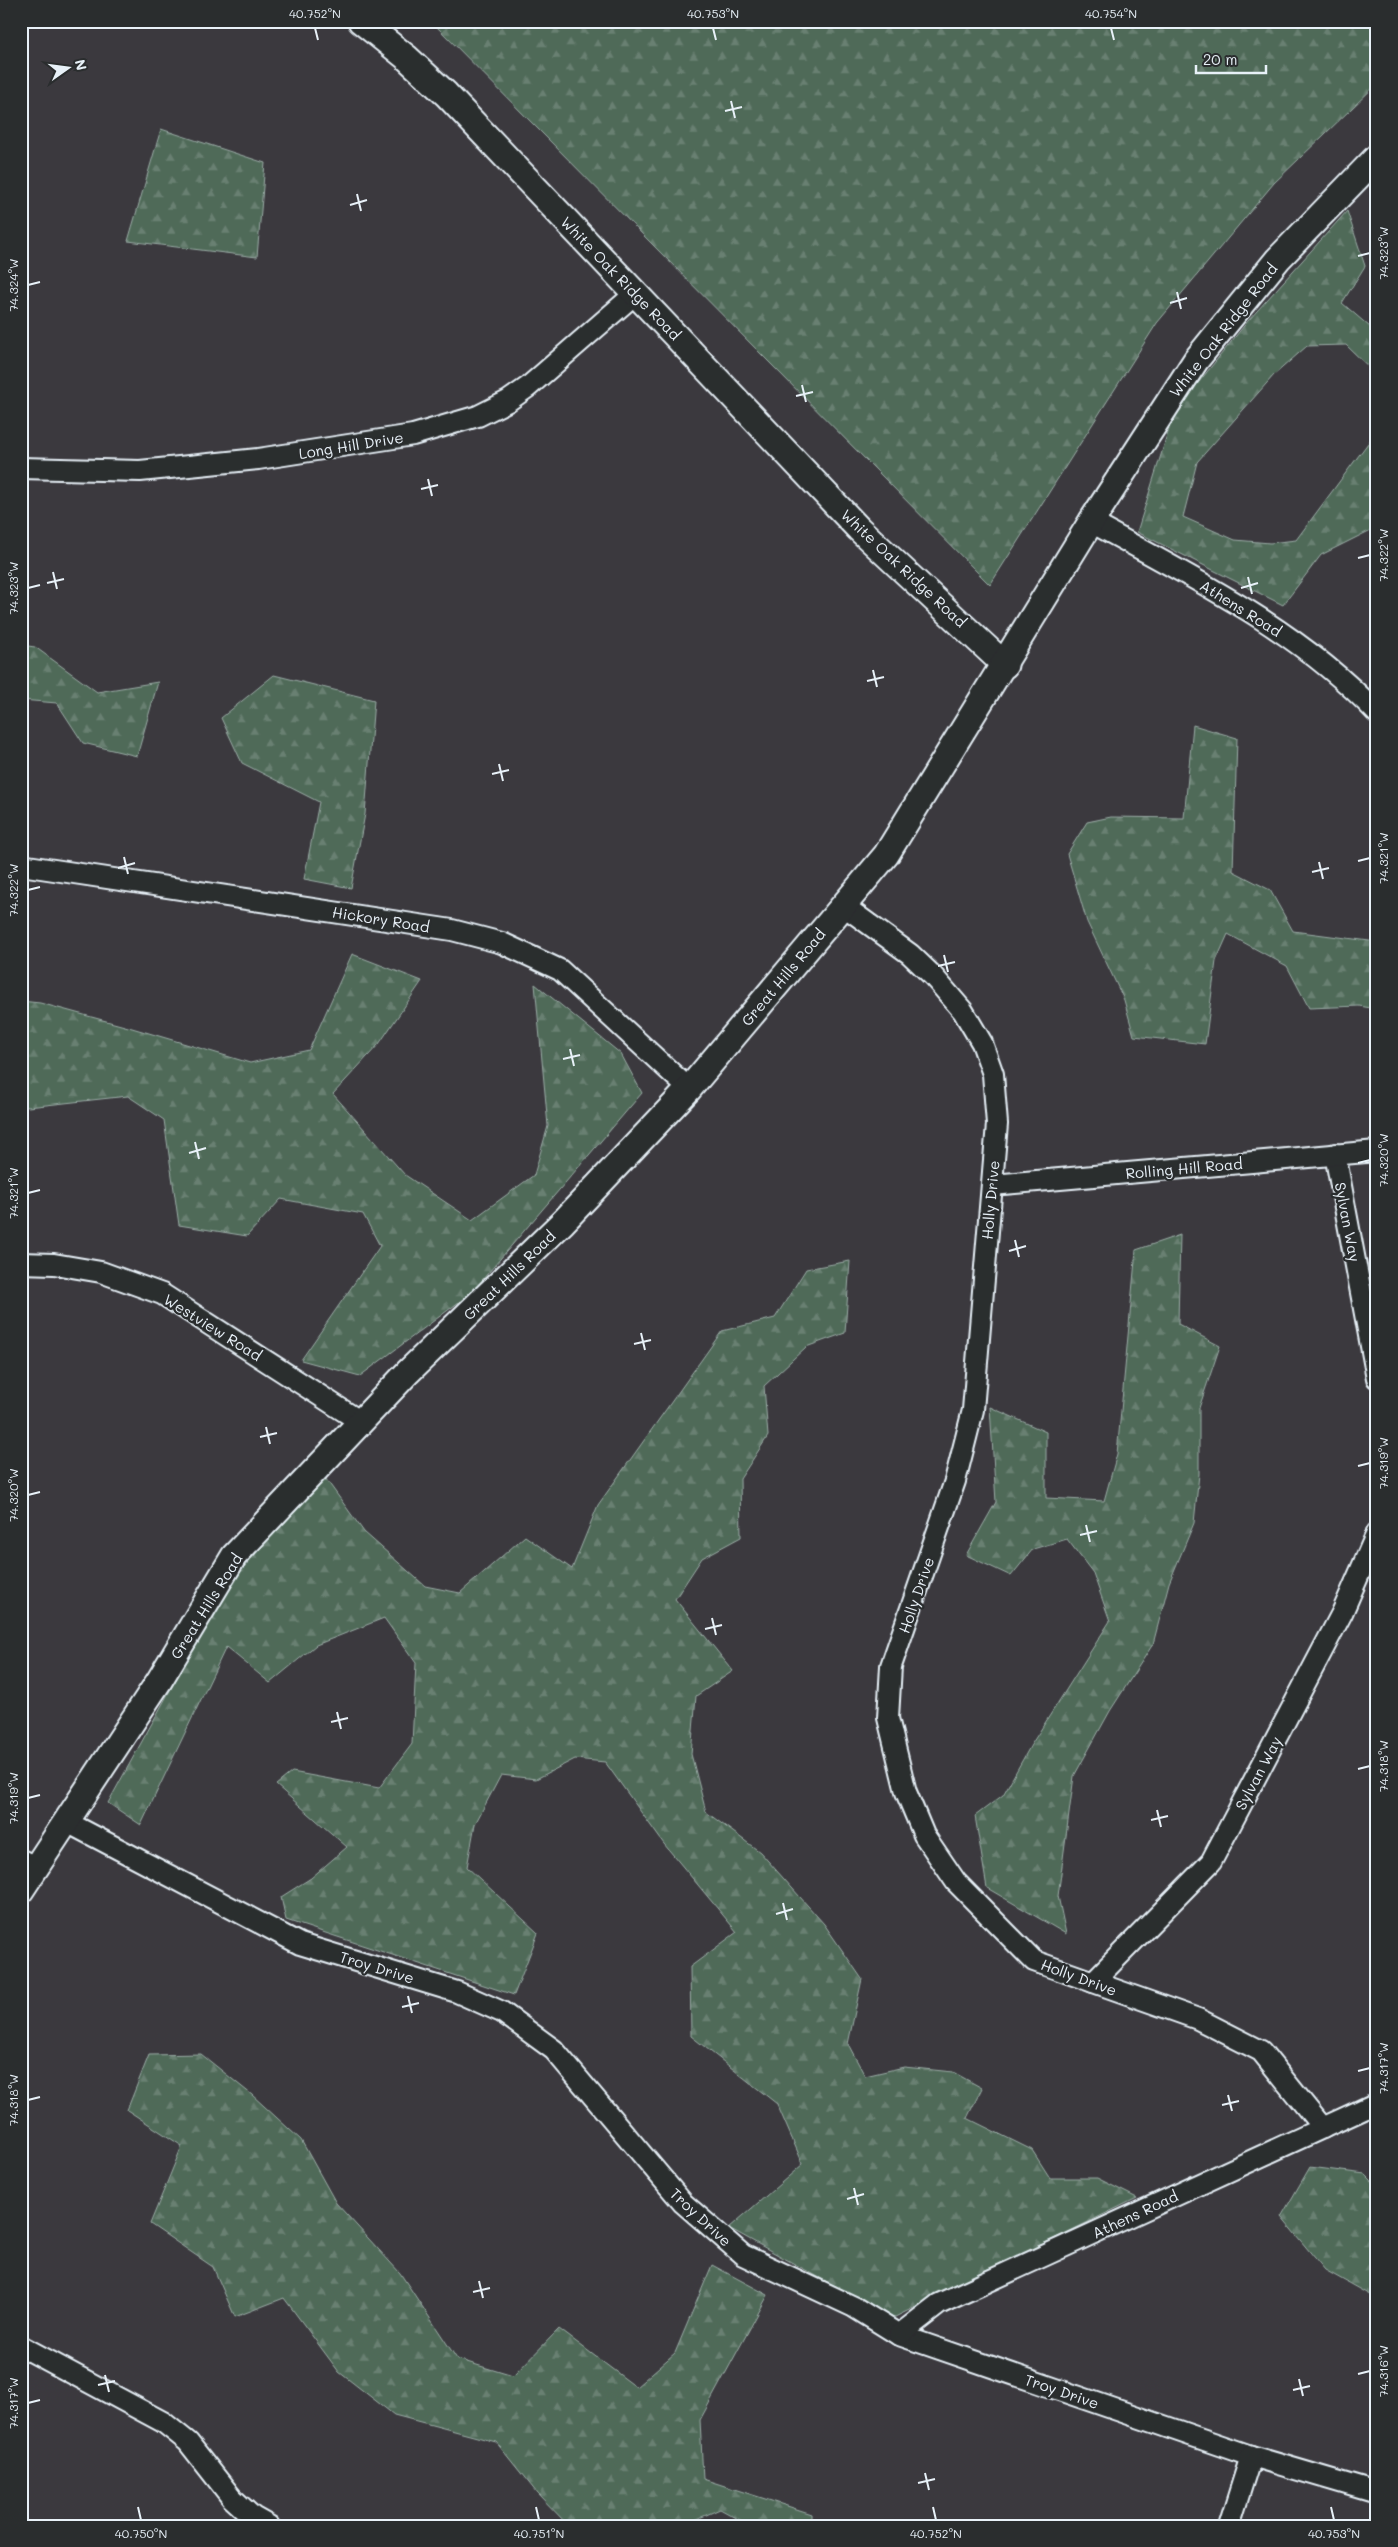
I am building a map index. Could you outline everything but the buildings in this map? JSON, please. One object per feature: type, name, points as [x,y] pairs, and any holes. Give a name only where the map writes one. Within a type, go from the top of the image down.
[{"type":"street","name":"White Oak Ridge Road","points":[[361,21],[400,52],[446,94],[859,529],[1005,665],[1091,522],[1196,360],[1278,259],[1377,157]]},
{"type":"street","name":"Long Hill Drive","points":[[21,468],[140,471],[258,460],[413,435],[478,416],[508,401],[636,293]]},
{"type":"street","name":"Athens Road","points":[[1091,522],[1265,621],[1306,650],[1360,695],[1377,713]]},
{"type":"street","name":"Great Hills Road","points":[[21,1890],[28,1863],[65,1821],[159,1681],[234,1556],[408,1372],[563,1222],[689,1089],[886,855],[1005,665]]},
{"type":"street","name":"Hickory Road","points":[[21,864],[452,930],[502,943],[560,970],[689,1089]]},
{"type":"street","name":"Holly Drive","points":[[844,906],[910,954],[933,976],[963,1011],[982,1042],[993,1074],[997,1124],[973,1410],[955,1481],[891,1666],[888,1718],[906,1792],[924,1835],[956,1882],[1034,1961],[1198,2019],[1261,2051],[1322,2128]]},
{"type":"street","name":"Rolling Hill Road","points":[[992,1185],[1377,1151]]},
{"type":"street","name":"Sylvan Way","points":[[1335,1154],[1377,1378]]},
{"type":"street","name":"Westview Road","points":[[21,1262],[54,1264],[101,1272],[162,1294],[361,1422]]},
{"type":"street","name":"Sylvan Way","points":[[1093,1982],[1211,1862],[1342,1613],[1377,1532]]},
{"type":"street","name":"Troy Drive","points":[[65,1821],[300,1944],[458,1992],[502,2012],[554,2050],[683,2204],[743,2255],[854,2307],[899,2335],[1251,2456],[1377,2493]]},
{"type":"street","name":"Athens Road","points":[[899,2335],[939,2304],[1377,2103]]},
{"type":"street","points":[[21,2346],[163,2422],[188,2442],[232,2498],[253,2517],[269,2526]]},
{"type":"street","points":[[1229,2526],[1251,2456]]},
{"type":"green space","points":[[431,21],[1377,21],[1377,84],[1274,183],[1157,323],[990,585]]},
{"type":"green space","points":[[161,129],[265,163],[257,257],[128,241]]},
{"type":"green space","points":[[1347,211],[1365,266],[1342,303],[1377,333],[1377,375],[1346,345],[1307,346],[1274,375],[1197,462],[1183,517],[1235,540],[1270,543],[1296,540],[1374,435],[1377,439],[1377,519],[1373,529],[1321,555],[1283,605],[1137,532],[1174,413],[1248,321]]},
{"type":"green space","points":[[21,645],[35,647],[97,692],[158,682],[137,756],[83,743],[57,703],[21,700]]},
{"type":"green space","points":[[274,675],[374,700],[365,814],[351,888],[304,879],[319,802],[242,763],[221,718]]},
{"type":"green space","points":[[1193,725],[1237,738],[1233,871],[1270,890],[1293,931],[1377,942],[1377,1009],[1359,1006],[1309,1008],[1287,966],[1228,934],[1216,961],[1205,1044],[1134,1036],[1124,1000],[1087,922],[1067,854],[1087,822],[1111,817],[1184,818]]},
{"type":"green space","points":[[352,954],[422,981],[379,1044],[333,1094],[405,1175],[472,1220],[534,1175],[548,1126],[535,984],[621,1054],[642,1093],[471,1293],[360,1376],[301,1360],[380,1246],[363,1214],[281,1199],[247,1236],[179,1225],[164,1120],[128,1096],[28,1107],[21,1105],[21,1001],[40,1003],[250,1063],[309,1050]]},
{"type":"green space","points":[[1180,1235],[1178,1324],[1220,1346],[1199,1408],[1199,1474],[1194,1523],[1169,1583],[1153,1644],[1110,1711],[1074,1776],[1058,1896],[1066,1934],[987,1888],[975,1816],[1003,1795],[1031,1745],[1110,1621],[1093,1573],[1067,1539],[1033,1549],[1011,1576],[966,1555],[996,1502],[990,1407],[1046,1432],[1046,1498],[1104,1501],[1117,1454],[1136,1250]]},
{"type":"green space","points":[[850,1261],[845,1333],[806,1347],[764,1386],[768,1436],[740,1479],[741,1537],[702,1558],[675,1599],[733,1671],[696,1696],[691,1754],[706,1812],[760,1852],[824,1924],[862,1979],[848,2044],[865,2076],[904,2067],[953,2072],[982,2088],[967,2118],[1032,2150],[1050,2178],[1097,2178],[1137,2198],[893,2318],[729,2228],[803,2164],[777,2104],[691,2036],[690,1967],[737,1932],[664,1844],[605,1762],[575,1759],[536,1779],[501,1775],[475,1824],[467,1867],[538,1933],[514,1995],[286,1920],[281,1897],[311,1878],[347,1847],[276,1785],[292,1772],[379,1788],[412,1744],[416,1663],[384,1618],[316,1645],[270,1683],[226,1647],[141,1825],[108,1803],[227,1587],[323,1475],[364,1532],[425,1586],[460,1593],[525,1536],[572,1569],[598,1505],[722,1331],[775,1318],[806,1269]]},
{"type":"green space","points":[[201,2054],[252,2095],[301,2140],[336,2203],[400,2273],[457,2359],[513,2376],[559,2329],[636,2387],[675,2353],[712,2265],[768,2295],[700,2420],[703,2479],[812,2514],[812,2526],[751,2526],[720,2509],[681,2526],[569,2526],[537,2493],[496,2442],[394,2415],[339,2372],[284,2298],[235,2317],[213,2267],[150,2224],[182,2146],[127,2110],[149,2055]]},
{"type":"green space","points":[[1310,2167],[1365,2174],[1377,2186],[1377,2299],[1325,2270],[1281,2217]]}]
